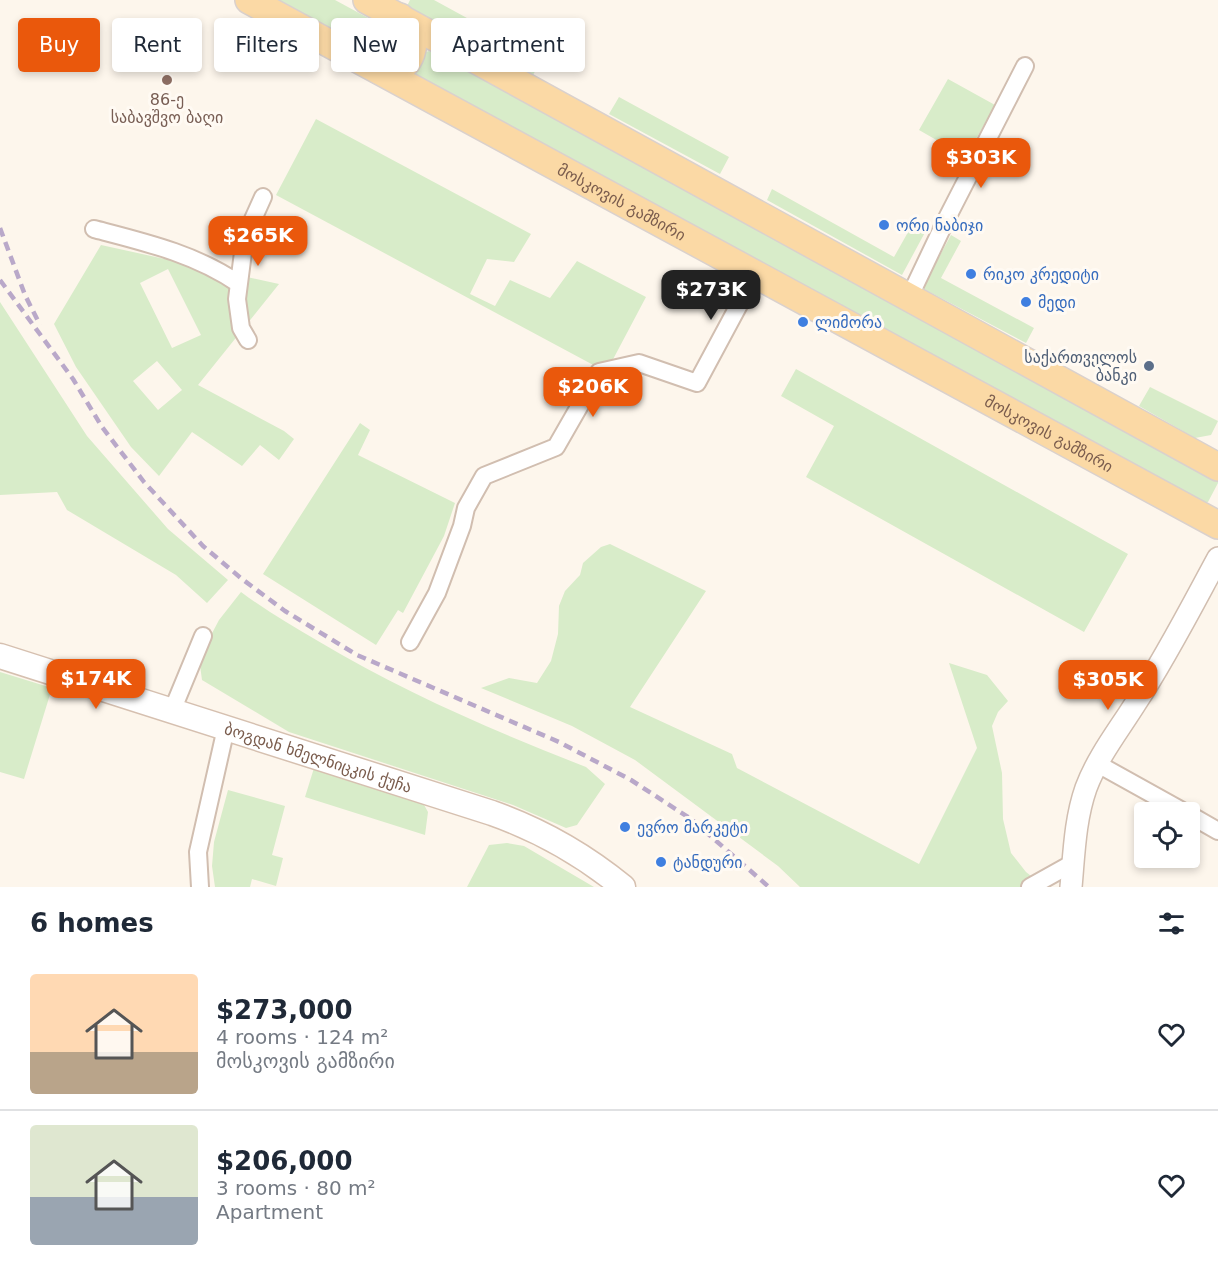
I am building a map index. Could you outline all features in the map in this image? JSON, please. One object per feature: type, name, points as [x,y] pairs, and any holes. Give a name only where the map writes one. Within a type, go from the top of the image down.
[{"type":"main road","name":"მოსკოვის გამზირი","points":[[249,0],[331,44]]},
{"type":"main road","points":[[382,6],[397,18]]},
{"type":"main road","points":[[382,6],[1218,467]]},
{"type":"main road","name":"მოსკოვის გამზირი","points":[[383,72],[1218,525]]},
{"type":"main road","name":"ბოგდან ხმელნიცკის ქუჩა","points":[[0,656],[369,772],[519,823],[556,841],[623,887]]},
{"type":"street","points":[[909,298],[1025,66]]},
{"type":"street","points":[[248,340],[241,328],[237,298],[245,237],[263,198]]},
{"type":"street","points":[[94,229],[188,256],[222,272],[239,284]]},
{"type":"street","points":[[410,642],[437,593],[462,526],[466,508],[484,476],[556,447],[599,372],[639,363],[697,383],[754,275]]},
{"type":"street","points":[[1071,887],[1081,805],[1096,763],[1138,701],[1179,632],[1218,558]]},
{"type":"street","points":[[172,711],[203,636]]},
{"type":"street","points":[[200,887],[198,852],[226,728]]},
{"type":"street","points":[[1096,763],[1166,802]]},
{"type":"street","points":[[1200,821],[1218,831]]},
{"type":"street","points":[[1030,887],[1073,863]]},
{"type":"green space","points":[[267,0],[335,0],[368,18],[331,18],[331,33],[319,27],[319,18],[302,18]]},
{"type":"green space","points":[[410,0],[434,0],[467,18],[431,19],[407,6]]},
{"type":"green space","points":[[431,52],[431,72],[468,72],[1218,473],[1218,483],[1208,502],[1202,503],[415,75],[415,72],[419,72],[419,62],[423,53]]},
{"type":"green space","points":[[948,79],[995,105],[966,157],[919,130]]},
{"type":"green space","points":[[619,97],[729,157],[720,174],[609,114]]},
{"type":"green space","points":[[316,119],[531,234],[514,262],[487,259],[470,294],[495,306],[510,280],[550,298],[577,261],[646,297],[610,365],[597,367],[276,195]]},
{"type":"green space","points":[[772,189],[894,257],[916,218],[929,225],[902,275],[767,200]]},
{"type":"green space","points":[[951,235],[961,241],[941,278],[1034,328],[1026,343],[922,288]]},
{"type":"green space","points":[[101,245],[279,284],[198,385],[284,431],[294,439],[279,460],[260,445],[242,466],[192,432],[159,476],[131,447],[76,367],[54,324]],"holes":[[[168,269],[201,335],[172,348],[140,283]],[[157,361],[182,390],[158,410],[133,381]]]},
{"type":"green space","points":[[0,302],[87,436],[168,529],[228,580],[207,603],[176,575],[67,510],[57,492],[0,495]]},
{"type":"green space","points":[[796,369],[1128,554],[1084,632],[806,477],[834,426],[781,396]]},
{"type":"green space","points":[[1150,387],[1218,421],[1211,435],[1195,438],[1139,406]]},
{"type":"green space","points":[[360,423],[370,430],[358,455],[455,503],[444,536],[403,613],[398,610],[376,645],[263,574]]},
{"type":"green space","points":[[610,544],[706,591],[630,707],[732,754],[737,768],[919,864],[977,748],[949,663],[987,675],[1008,701],[998,712],[992,726],[1002,773],[1003,819],[1011,853],[1026,872],[1036,880],[1022,887],[800,887],[778,866],[635,760],[572,726],[481,688],[509,678],[537,683],[551,661],[558,634],[559,606],[565,591],[580,575],[583,563],[601,547]]},
{"type":"green space","points":[[241,592],[350,660],[483,725],[586,767],[605,784],[577,825],[566,828],[513,805],[289,732],[202,680],[199,658],[219,620]]},
{"type":"green space","points":[[0,672],[52,688],[24,779],[0,772]]},
{"type":"green space","points":[[314,768],[423,803],[428,812],[425,835],[305,797]]},
{"type":"green space","points":[[228,790],[285,806],[272,855],[283,858],[276,886],[252,879],[250,887],[215,887],[212,866],[214,842]]},
{"type":"green space","points":[[507,843],[524,846],[594,887],[467,887],[489,845]]},
{"type":"railway","points":[[0,228],[25,295],[40,325]]},
{"type":"railway","points":[[0,280],[73,379],[102,427],[144,482],[203,546],[242,579],[285,611],[357,655],[559,742],[631,780],[691,819],[769,887]]},
{"type":"place","name":"86-ე საბავშვო ბაღი","points":[[167,80]]},
{"type":"place","name":"ორი ნაბიჯი","points":[[884,225]]},
{"type":"place","name":"რიკო კრედიტი","points":[[971,274]]},
{"type":"place","name":"მედი","points":[[1026,302]]},
{"type":"place","name":"ლიმორა","points":[[803,322]]},
{"type":"place","name":"საქართველოს ბანკი","points":[[1149,366]]},
{"type":"place","name":"ევრო მარკეტი","points":[[625,827]]},
{"type":"place","name":"ტანდური","points":[[661,862]]}]
